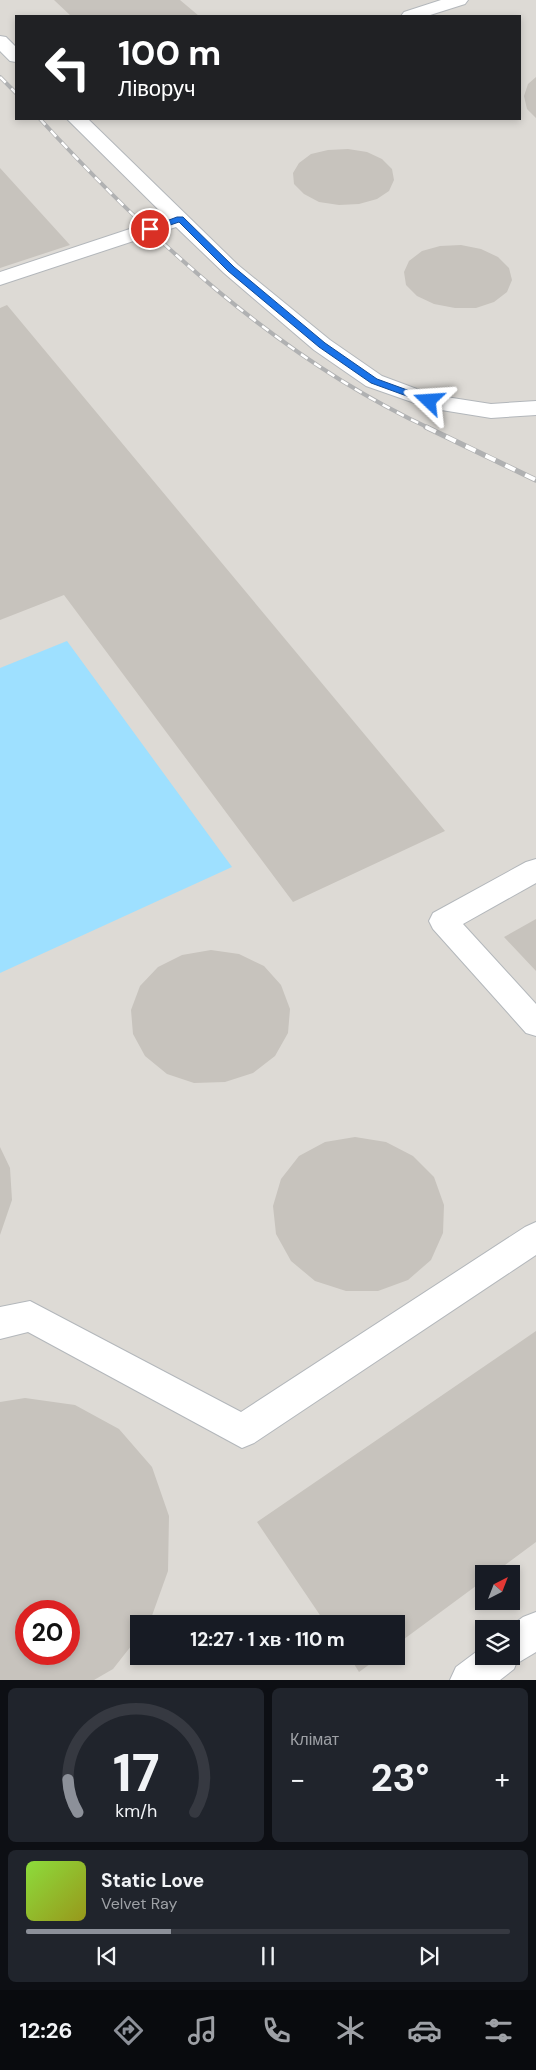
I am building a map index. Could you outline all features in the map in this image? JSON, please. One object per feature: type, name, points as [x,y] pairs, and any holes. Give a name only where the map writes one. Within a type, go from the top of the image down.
[{"type":"lane","points":[[413,15],[459,0]]},
{"type":"lane","points":[[0,40],[15,56]]},
{"type":"lane","points":[[86,120],[180,219],[231,269],[322,345],[374,381],[429,401],[491,411],[536,408]]},
{"type":"lane","points":[[0,279],[180,219]]},
{"type":"lane","points":[[536,870],[443,921],[536,1024]]},
{"type":"lane","points":[[0,1323],[30,1316],[242,1431],[536,1237]]},
{"type":"lane","points":[[520,1642],[536,1630]]},
{"type":"lane","points":[[469,1680],[489,1665]]},
{"type":"shaded area","points":[[0,0],[536,0],[536,1680],[0,1680]]},
{"type":"water","points":[[67,641],[232,867],[0,973],[0,668]]},
{"type":"building","points":[[54,0],[180,0],[198,15],[70,15]]},
{"type":"building","points":[[536,77],[536,118],[527,109],[524,96],[528,84]]},
{"type":"building","points":[[348,149],[367,152],[382,159],[392,169],[394,180],[389,191],[377,199],[359,204],[339,205],[319,202],[304,194],[294,184],[293,173],[299,163],[311,154],[328,150]]},
{"type":"building","points":[[0,168],[70,245],[0,268]]},
{"type":"building","points":[[461,245],[481,249],[498,257],[509,268],[512,280],[507,292],[494,302],[476,308],[455,308],[434,304],[417,296],[406,285],[404,272],[409,261],[422,251],[440,246]]},
{"type":"building","points":[[7,305],[445,831],[293,902],[64,595],[0,620],[0,308]]},
{"type":"building","points":[[536,919],[536,971],[504,937]]},
{"type":"building","points":[[211,950],[239,954],[264,966],[281,985],[290,1009],[288,1033],[275,1056],[253,1073],[225,1082],[194,1083],[167,1074],[145,1056],[133,1034],[131,1010],[140,986],[158,967],[182,955]]},
{"type":"building","points":[[355,1137],[386,1142],[413,1156],[434,1177],[444,1205],[443,1233],[431,1260],[408,1280],[378,1291],[346,1291],[315,1281],[291,1261],[276,1234],[273,1206],[281,1179],[299,1156],[325,1142]]},
{"type":"building","points":[[0,1147],[10,1168],[12,1200],[0,1235]]},
{"type":"building","points":[[536,1331],[536,1542],[505,1565],[475,1565],[475,1587],[405,1638],[405,1615],[320,1615],[257,1522]]},
{"type":"building","points":[[25,1398],[75,1405],[119,1429],[152,1467],[169,1516],[168,1571],[152,1615],[130,1615],[130,1647],[113,1669],[94,1680],[0,1680],[0,1402]]},
{"type":"building","points":[[355,1665],[369,1665],[359,1672]]},
{"type":"railway","points":[[0,77],[15,92]]},
{"type":"railway","points":[[41,120],[126,208],[172,251],[269,332],[374,400],[429,428]]},
{"type":"railway","points":[[426,427],[536,480]]},
{"type":"route","points":[[150,229],[180,219],[231,269],[322,345],[374,381],[429,401]]}]
